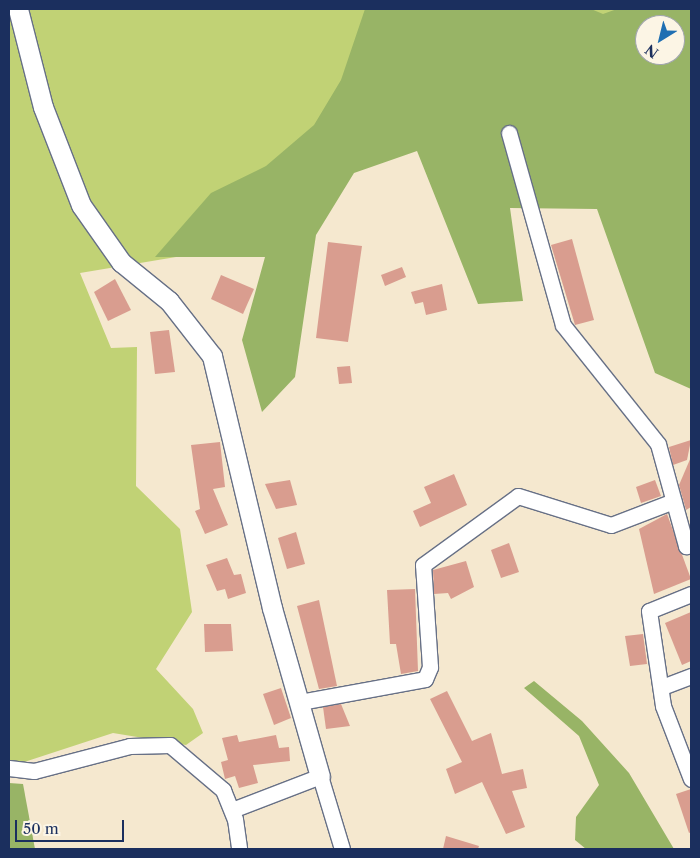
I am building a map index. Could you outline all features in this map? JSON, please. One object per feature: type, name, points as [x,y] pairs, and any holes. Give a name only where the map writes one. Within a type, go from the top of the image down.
[{"type":"street","points":[[18,9],[43,108],[81,205],[121,262],[168,301],[212,356],[272,608],[342,849]]},
{"type":"street","points":[[509,133],[563,325],[658,444],[690,550]]},
{"type":"street","points":[[300,702],[425,679],[430,667],[423,565],[518,496],[611,525],[674,501]]},
{"type":"street","points":[[691,594],[649,611],[662,687],[663,706],[691,779]]},
{"type":"street","points":[[662,687],[691,676]]},
{"type":"street","points":[[9,768],[34,771],[130,746],[170,745],[223,790],[232,810],[239,849]]},
{"type":"street","points":[[232,810],[320,776]]},
{"type":"green space","points":[[9,9],[642,9],[635,15],[622,33],[561,14],[218,250],[80,273],[111,348],[137,347],[136,486],[180,529],[192,612],[156,669],[193,709],[203,733],[186,745],[113,733],[9,767]]},
{"type":"green space","points":[[365,9],[591,9],[603,14],[617,9],[691,9],[691,389],[655,373],[597,209],[510,208],[523,301],[478,304],[417,151],[354,173],[316,235],[295,377],[262,412],[242,340],[265,257],[155,257],[211,193],[266,166],[314,125],[341,80]]},
{"type":"green space","points":[[534,681],[582,721],[629,773],[674,849],[586,849],[575,840],[576,817],[599,785],[579,736],[524,688]]},
{"type":"green space","points":[[9,783],[23,784],[35,849],[9,849]]},
{"type":"building","points":[[572,239],[594,320],[575,325],[551,245]]},
{"type":"building","points":[[328,242],[362,246],[348,342],[316,338]]},
{"type":"building","points":[[402,267],[406,277],[385,286],[381,275]]},
{"type":"building","points":[[221,275],[254,289],[243,314],[211,299]]},
{"type":"building","points":[[115,279],[131,310],[108,321],[94,292]]},
{"type":"building","points":[[442,284],[447,310],[426,315],[423,302],[415,304],[411,292]]},
{"type":"building","points":[[169,330],[175,372],[155,374],[150,332]]},
{"type":"building","points":[[350,366],[352,383],[339,384],[337,367]]},
{"type":"building","points":[[691,440],[687,460],[673,465],[669,447]]},
{"type":"building","points":[[220,442],[225,487],[213,489],[228,525],[205,534],[195,511],[200,509],[191,445]]},
{"type":"building","points":[[691,457],[691,507],[686,510],[679,485]]},
{"type":"building","points":[[454,474],[467,505],[420,527],[413,511],[431,503],[424,487]]},
{"type":"building","points":[[290,480],[297,505],[276,509],[265,484]]},
{"type":"building","points":[[655,480],[661,496],[641,503],[636,487]]},
{"type":"building","points":[[667,514],[691,579],[654,594],[639,529]]},
{"type":"building","points":[[296,532],[305,564],[287,569],[278,538]]},
{"type":"building","points":[[509,543],[519,572],[501,578],[491,550]]},
{"type":"building","points":[[227,558],[234,575],[241,574],[246,593],[228,599],[225,589],[217,591],[206,565]]},
{"type":"building","points":[[466,561],[474,587],[451,599],[448,593],[434,594],[433,570]]},
{"type":"building","points":[[415,589],[418,671],[401,674],[396,644],[390,644],[387,590]]},
{"type":"building","points":[[319,600],[337,686],[319,689],[297,606]]},
{"type":"building","points":[[691,612],[691,661],[682,665],[665,623]]},
{"type":"building","points":[[204,624],[231,624],[233,651],[205,652]]},
{"type":"building","points":[[643,634],[647,664],[630,666],[625,636]]},
{"type":"building","points":[[281,688],[291,718],[274,725],[263,694]]},
{"type":"building","points":[[447,691],[472,741],[491,733],[502,774],[523,769],[527,788],[512,791],[525,827],[506,834],[482,782],[455,794],[446,769],[462,762],[430,699]]},
{"type":"building","points":[[341,704],[350,726],[326,729],[323,707]]},
{"type":"building","points":[[237,735],[239,742],[276,735],[279,748],[289,747],[290,761],[253,765],[258,783],[239,788],[235,776],[225,779],[221,762],[228,760],[222,738]]},
{"type":"building","points":[[691,789],[691,832],[689,833],[676,794]]},
{"type":"building","points":[[446,836],[479,846],[478,849],[443,849]]}]
